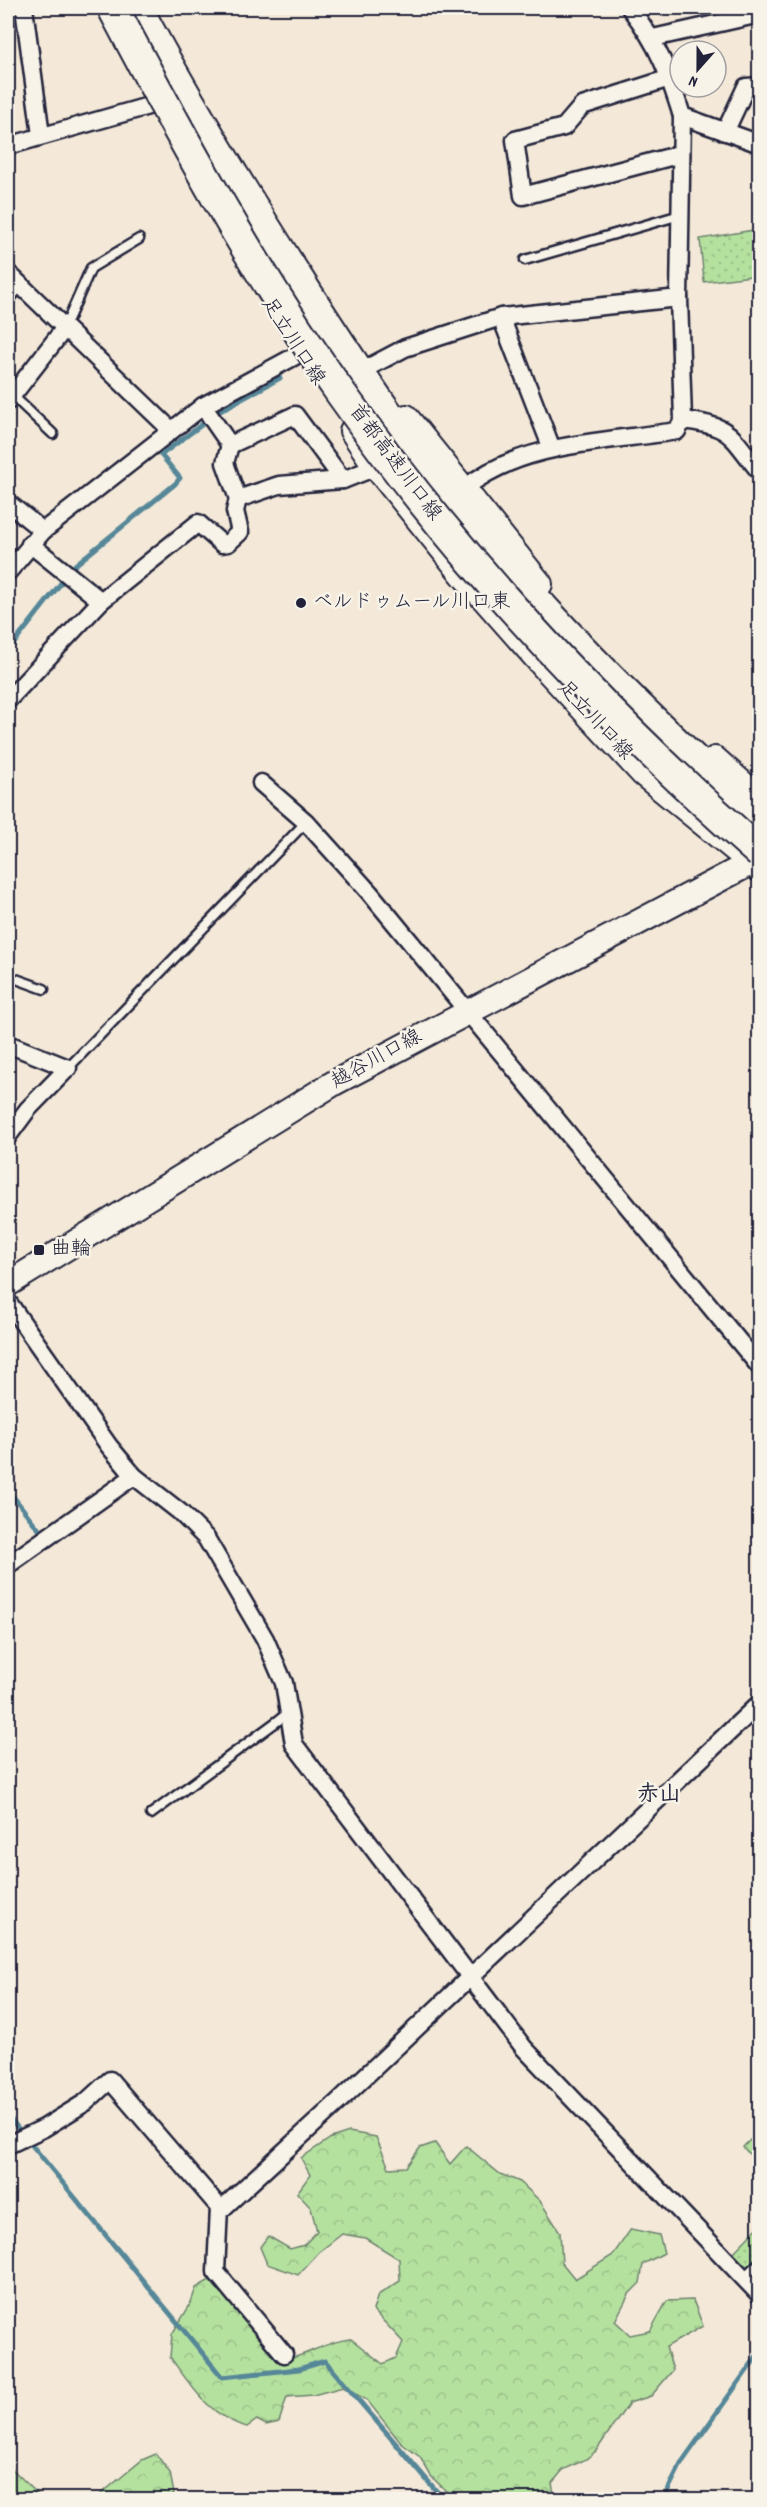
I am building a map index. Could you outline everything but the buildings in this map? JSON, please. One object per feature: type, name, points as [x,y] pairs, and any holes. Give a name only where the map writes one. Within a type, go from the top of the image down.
[{"type":"highway","name":"首都高速川口線","points":[[113,8],[179,133],[259,268],[339,392],[426,507],[490,584],[601,705],[699,800],[757,861]]},
{"type":"highway","name":"首都高速川口線","points":[[137,8],[230,173],[324,320],[377,400],[461,512],[522,586],[615,685],[759,819]]},
{"type":"main road","name":"足立川口線","points":[[102,8],[152,105],[238,258],[299,354],[376,467],[464,576],[643,774],[757,861]]},
{"type":"main road","points":[[146,8],[198,101],[272,222],[367,368],[537,581],[639,687],[759,799]]},
{"type":"main road","name":"越谷川口線","points":[[8,1284],[251,1131],[467,1011],[757,861]]},
{"type":"street","points":[[24,8],[41,135]]},
{"type":"street","points":[[630,8],[653,38],[668,73]]},
{"type":"street","points":[[653,38],[759,14]]},
{"type":"street","points":[[668,79],[582,106],[564,127],[515,140],[522,196],[681,154]]},
{"type":"street","points":[[725,132],[746,87],[759,87]]},
{"type":"street","points":[[464,489],[483,474],[552,449],[677,431],[683,420],[679,298],[682,116],[677,99]]},
{"type":"street","points":[[8,146],[152,105]]},
{"type":"street","points":[[682,116],[759,144]]},
{"type":"street","points":[[8,273],[171,430]]},
{"type":"street","points":[[367,368],[405,348],[501,317],[679,298]]},
{"type":"street","points":[[501,317],[552,449]]},
{"type":"street","points":[[10,398],[64,329]]},
{"type":"street","points":[[8,573],[43,531],[171,430],[203,406],[299,354]]},
{"type":"street","points":[[203,406],[230,445]]},
{"type":"street","points":[[8,700],[101,602],[198,523],[222,544],[228,543],[240,532],[235,511],[238,499],[225,463],[230,445],[295,415],[343,480]]},
{"type":"street","points":[[683,420],[708,423],[726,430],[759,471]]},
{"type":"street","points":[[238,499],[279,485],[343,480],[376,467]]},
{"type":"street","points":[[8,503],[43,531]]},
{"type":"street","points":[[30,544],[101,602]]},
{"type":"street","points":[[261,783],[306,822],[370,893],[759,1367]]},
{"type":"street","points":[[8,1044],[68,1068],[28,1109],[8,1136]]},
{"type":"street","points":[[8,1302],[109,1446],[134,1476],[180,1512],[206,1538],[265,1639],[284,1683],[287,1714],[294,1744],[524,2048],[759,2295]]},
{"type":"street","points":[[8,1565],[134,1476]]},
{"type":"street","points":[[219,2207],[223,2208],[314,2125],[759,1703]]},
{"type":"street","points":[[8,2145],[44,2128],[86,2102],[110,2080],[219,2207],[216,2272],[284,2354]]},
{"type":"lane","points":[[525,260],[680,215]]},
{"type":"lane","points":[[64,329],[91,268],[139,239]]},
{"type":"lane","points":[[8,301],[21,286]]},
{"type":"lane","points":[[10,398],[53,434]]},
{"type":"lane","points":[[68,1068],[306,822]]},
{"type":"lane","points":[[8,976],[44,989]]},
{"type":"lane","points":[[151,1814],[287,1714]]},
{"type":"lane","points":[[743,2278],[759,2262]]},
{"type":"green space","points":[[757,203],[760,203],[759,275],[704,282],[700,239],[759,229]]},
{"type":"green space","points":[[759,2131],[759,2165],[743,2147]]},
{"type":"green space","points":[[349,2132],[376,2137],[389,2168],[406,2167],[420,2148],[435,2143],[450,2164],[466,2146],[500,2174],[520,2182],[540,2201],[560,2232],[562,2263],[575,2279],[613,2255],[631,2229],[659,2235],[664,2253],[643,2264],[640,2283],[629,2294],[615,2321],[630,2335],[650,2331],[667,2301],[693,2300],[703,2326],[666,2347],[673,2370],[651,2396],[629,2403],[596,2451],[586,2459],[563,2470],[552,2483],[555,2499],[454,2499],[431,2476],[420,2457],[401,2443],[367,2400],[343,2387],[313,2395],[287,2397],[279,2422],[266,2425],[257,2420],[247,2427],[222,2416],[203,2400],[170,2357],[172,2334],[190,2305],[196,2288],[213,2278],[284,2360],[332,2343],[351,2339],[383,2364],[396,2358],[403,2342],[373,2310],[378,2295],[400,2281],[399,2259],[365,2238],[342,2234],[319,2252],[298,2275],[267,2264],[260,2247],[268,2236],[290,2249],[304,2245],[317,2231],[311,2208],[297,2193],[310,2175],[301,2158],[331,2138]]},
{"type":"green space","points":[[759,2226],[759,2282],[732,2254]]},
{"type":"green space","points":[[156,2454],[170,2473],[174,2494],[167,2499],[95,2499],[142,2460]]},
{"type":"green space","points":[[8,2465],[43,2499],[8,2499]]},
{"type":"waterway","points":[[8,651],[75,565],[180,478],[161,455],[220,411],[280,378]]},
{"type":"waterway","points":[[8,1490],[41,1532]]},
{"type":"waterway","points":[[8,2116],[222,2377],[299,2369],[325,2361],[444,2500]]},
{"type":"waterway","points":[[663,2500],[682,2462],[760,2352]]},
{"type":"place","name":"ベルドゥムール川口東","points":[[301,603]]},
{"type":"place","name":"曲輪","points":[[39,1250]]},
{"type":"district","name":"赤山","points":[[659,1795]]}]
